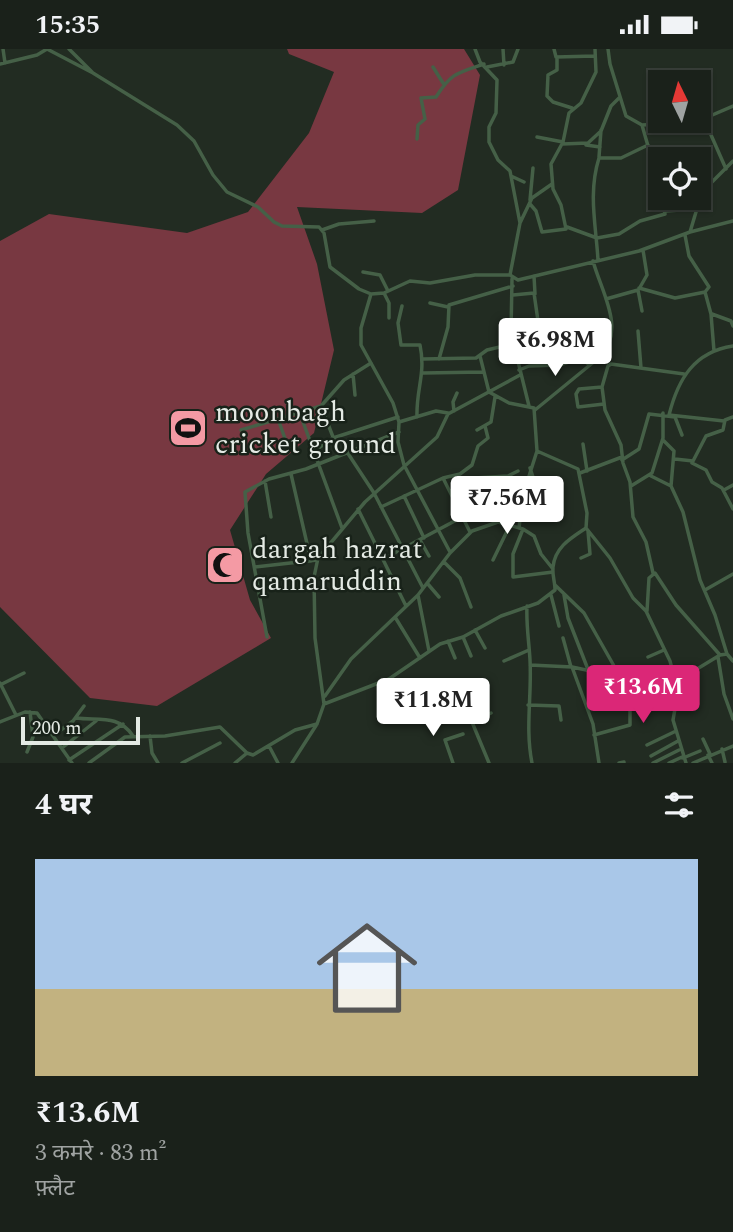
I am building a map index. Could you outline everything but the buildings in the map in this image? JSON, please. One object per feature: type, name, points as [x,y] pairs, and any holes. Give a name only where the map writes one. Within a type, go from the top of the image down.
[{"type":"street","points":[[2,50],[3,63],[37,55],[48,49],[93,73],[185,132],[227,191],[258,207],[279,225],[315,226],[322,230],[330,267],[359,289],[371,294],[386,292],[410,281],[430,283],[475,275],[534,277],[643,250],[687,233],[733,221]]},
{"type":"street","points":[[69,49],[93,73]]},
{"type":"street","points":[[475,49],[497,80],[495,117],[488,131],[489,142],[511,176],[520,223]]},
{"type":"street","points":[[503,49],[504,65]]},
{"type":"street","points":[[417,139],[418,125],[425,119],[420,98],[436,96],[443,83],[462,71],[515,61],[518,49]]},
{"type":"street","points":[[554,49],[557,70],[548,75],[547,96],[553,102],[572,108]]},
{"type":"street","points":[[567,227],[552,184],[551,161],[563,143],[572,108],[581,103],[598,66],[596,49]]},
{"type":"street","points":[[608,49],[610,64],[628,118],[642,125],[648,124]]},
{"type":"street","points":[[557,57],[595,55]]},
{"type":"street","points":[[598,66],[610,64]]},
{"type":"street","points":[[433,67],[443,83]]},
{"type":"street","points":[[535,410],[601,356],[608,346],[612,328],[595,261],[597,239],[593,196],[602,128],[611,106],[620,97]]},
{"type":"street","points":[[711,116],[733,106]]},
{"type":"street","points":[[599,158],[621,158],[648,145],[642,125]]},
{"type":"street","points":[[586,145],[602,128]]},
{"type":"street","points":[[710,133],[726,169]]},
{"type":"street","points":[[537,137],[600,147]]},
{"type":"street","points":[[711,183],[733,161]]},
{"type":"street","points":[[533,168],[528,193],[542,232],[567,227],[597,239],[619,233],[666,211],[681,210]]},
{"type":"street","points":[[511,176],[524,182]]},
{"type":"street","points":[[529,406],[512,344],[511,277],[520,223],[530,202],[552,184]]},
{"type":"street","points":[[606,299],[639,289],[675,298],[705,292],[709,287],[705,275],[696,271],[693,259],[689,256],[687,233],[696,210]]},
{"type":"street","points":[[322,230],[339,224],[374,221]]},
{"type":"street","points":[[642,311],[639,289],[647,275],[643,250]]},
{"type":"street","points":[[363,272],[380,275],[386,292],[389,318]]},
{"type":"street","points":[[534,277],[539,328]]},
{"type":"street","points":[[430,303],[447,307],[513,286]]},
{"type":"street","points":[[705,292],[711,314],[714,351]]},
{"type":"street","points":[[371,294],[360,337],[399,420],[404,465],[450,552]]},
{"type":"street","points":[[513,295],[534,294]]},
{"type":"street","points":[[401,306],[398,323],[401,345],[420,345],[423,359],[423,373],[417,393],[417,417]]},
{"type":"street","points":[[439,359],[448,327],[447,307]]},
{"type":"street","points":[[711,314],[731,321],[733,326]]},
{"type":"street","points":[[638,331],[641,368]]},
{"type":"street","points":[[423,359],[480,356],[487,350],[512,344]]},
{"type":"street","points":[[669,415],[677,384],[684,374],[714,351],[733,346]]},
{"type":"street","points":[[480,356],[489,392],[514,405],[529,406],[535,410]]},
{"type":"street","points":[[601,356],[608,365],[684,374]]},
{"type":"street","points":[[292,763],[317,724],[324,704],[315,638],[314,577],[317,561],[358,509],[437,437],[448,414],[530,366],[560,365],[580,358],[590,365]]},
{"type":"street","points":[[241,430],[321,406],[341,383],[371,363]]},
{"type":"street","points":[[608,365],[602,387],[604,404],[610,425],[620,443],[631,486],[633,517],[644,537],[653,573]]},
{"type":"street","points":[[423,373],[484,372]]},
{"type":"street","points":[[354,374],[355,395]]},
{"type":"street","points":[[573,379],[579,389]]},
{"type":"street","points":[[579,389],[602,387]]},
{"type":"street","points":[[579,389],[576,394],[578,407],[604,404]]},
{"type":"street","points":[[454,411],[453,402],[457,393]]},
{"type":"street","points":[[477,430],[492,420],[495,397]]},
{"type":"street","points":[[321,406],[340,455]]},
{"type":"street","points":[[535,410],[537,451],[530,468],[521,529],[513,554],[513,577],[553,570]]},
{"type":"street","points":[[299,411],[342,528]]},
{"type":"street","points":[[313,451],[333,438],[440,411],[448,414]]},
{"type":"street","points":[[631,486],[651,476],[663,440],[663,413]]},
{"type":"street","points":[[580,473],[639,449],[648,415],[663,413],[677,419],[682,435]]},
{"type":"street","points":[[669,415],[724,421],[733,417]]},
{"type":"street","points":[[278,419],[287,444]]},
{"type":"street","points":[[693,461],[706,436],[723,430],[724,421]]},
{"type":"street","points":[[381,507],[416,489],[443,478],[459,475],[472,465],[478,446],[488,438],[485,426]]},
{"type":"street","points":[[267,637],[243,496],[248,489],[265,481],[318,464],[399,432]]},
{"type":"street","points":[[663,440],[673,448],[675,459],[671,486],[684,514],[688,541],[727,654],[733,661]]},
{"type":"street","points":[[583,444],[587,471]]},
{"type":"street","points":[[347,451],[374,493],[423,588]]},
{"type":"street","points":[[537,451],[572,464],[580,473],[590,554],[581,558]]},
{"type":"street","points":[[675,459],[693,461]]},
{"type":"street","points":[[693,461],[694,465],[706,470],[713,483],[724,490],[726,500],[733,509]]},
{"type":"street","points":[[530,468],[543,507]]},
{"type":"street","points":[[450,492],[474,478],[510,475],[518,471]]},
{"type":"street","points":[[291,473],[311,561]]},
{"type":"street","points":[[500,511],[498,495],[510,475]]},
{"type":"street","points":[[651,476],[671,486]]},
{"type":"street","points":[[443,478],[470,532]]},
{"type":"street","points":[[265,481],[271,517]]},
{"type":"street","points":[[724,490],[733,485]]},
{"type":"street","points":[[404,496],[429,556]]},
{"type":"street","points":[[383,559],[483,506]]},
{"type":"street","points":[[358,509],[406,605]]},
{"type":"street","points":[[324,697],[351,659],[418,594],[450,552],[470,532],[491,523],[510,525],[534,536],[541,554],[553,570],[555,585],[551,595],[559,626]]},
{"type":"street","points":[[493,560],[510,525]]},
{"type":"street","points":[[553,570],[564,543],[587,529]]},
{"type":"street","points":[[587,529],[647,613],[664,650],[678,692],[673,714],[684,759]]},
{"type":"street","points":[[255,567],[317,561]]},
{"type":"street","points":[[444,562],[460,578],[471,607]]},
{"type":"street","points":[[647,613],[649,578],[653,573]]},
{"type":"street","points":[[653,573],[659,574],[676,605],[719,656],[724,694],[733,719]]},
{"type":"street","points":[[705,590],[733,574]]},
{"type":"street","points":[[427,583],[439,597]]},
{"type":"street","points":[[555,585],[584,613],[618,673]]},
{"type":"street","points":[[418,594],[429,651]]},
{"type":"street","points":[[324,704],[378,685],[448,641],[463,637],[551,595]]},
{"type":"street","points":[[564,595],[568,618],[589,672]]},
{"type":"street","points":[[527,606],[530,665],[528,705],[532,763]]},
{"type":"street","points":[[395,617],[419,658]]},
{"type":"street","points":[[475,630],[485,648]]},
{"type":"street","points":[[463,637],[471,656]]},
{"type":"street","points":[[563,638],[594,735],[599,763]]},
{"type":"street","points":[[448,641],[455,658]]},
{"type":"street","points":[[503,661],[529,650]]},
{"type":"street","points":[[648,657],[664,650]]},
{"type":"street","points":[[530,665],[571,667],[589,672],[618,673],[648,679],[675,677],[680,680],[719,656],[727,654]]},
{"type":"street","points":[[16,715],[0,684],[24,673]]},
{"type":"street","points":[[635,676],[636,696]]},
{"type":"street","points":[[594,735],[630,725],[630,703],[636,696],[645,694],[648,679]]},
{"type":"street","points":[[528,705],[559,706],[561,720]]},
{"type":"street","points":[[54,735],[76,718],[85,706]]},
{"type":"street","points":[[467,710],[489,763]]},
{"type":"street","points":[[27,752],[33,737],[30,712]]},
{"type":"street","points":[[0,722],[30,712],[41,716],[71,761],[123,724]]},
{"type":"street","points":[[472,722],[491,713]]},
{"type":"street","points":[[76,718],[115,720],[123,724],[133,736]]},
{"type":"street","points":[[62,748],[96,720]]},
{"type":"street","points":[[234,763],[247,753],[257,753],[295,730],[317,724]]},
{"type":"street","points":[[89,763],[117,741],[133,736],[219,727],[247,753]]},
{"type":"street","points":[[647,745],[676,731]]},
{"type":"street","points":[[453,763],[445,740],[463,734]]},
{"type":"street","points":[[149,736],[152,753],[158,763]]},
{"type":"street","points":[[703,739],[712,763]]},
{"type":"street","points":[[651,756],[678,741]]},
{"type":"street","points":[[95,742],[103,763]]},
{"type":"street","points":[[182,763],[220,743]]},
{"type":"street","points":[[269,746],[278,763]]},
{"type":"street","points":[[693,763],[733,746]]},
{"type":"street","points":[[722,749],[725,762]]},
{"type":"street","points":[[653,763],[680,750]]},
{"type":"street","points":[[669,763],[700,751]]},
{"type":"shaded area","points":[[287,49],[464,49],[480,75],[458,190],[422,213],[297,207],[317,264],[334,350],[314,433],[266,474],[230,530],[250,600],[271,638],[157,706],[90,698],[0,607],[0,241],[49,214],[187,233],[248,212],[309,133],[334,72],[289,54]]},
{"type":"place","name":"moonbagh cricket ground","points":[[188,428]]},
{"type":"place","name":"dargah hazrat qamaruddin","points":[[225,565]]}]
